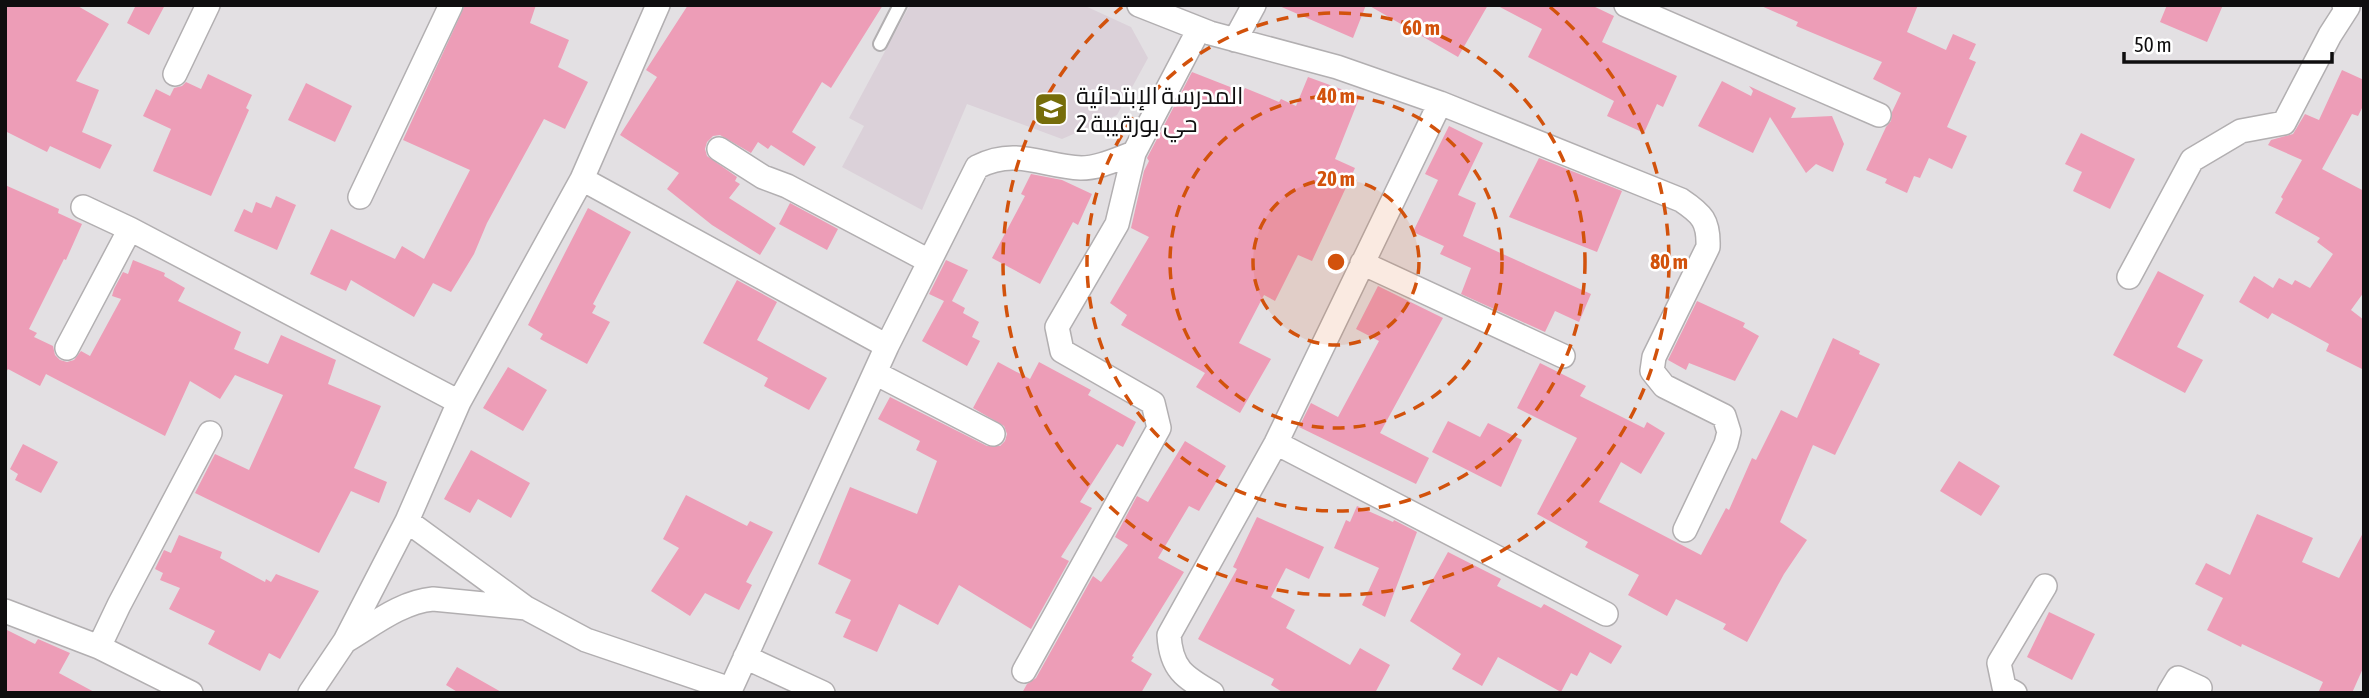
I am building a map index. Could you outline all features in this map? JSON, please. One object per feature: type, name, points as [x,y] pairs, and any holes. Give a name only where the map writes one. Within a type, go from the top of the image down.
[{"type":"street","points":[[175,74],[208,5]]},
{"type":"street","points":[[360,197],[452,5]]},
{"type":"street","points":[[310,693],[345,641],[407,521],[460,402],[582,179],[658,5]]},
{"type":"street","points":[[1139,5],[1199,29],[1337,67],[1440,103],[1681,200],[1695,209],[1704,219],[1709,232],[1708,247],[1652,364],[1652,371],[1664,386],[1724,416],[1729,432],[1726,444],[1685,530]]},
{"type":"street","points":[[1235,40],[1254,5]]},
{"type":"street","points":[[1626,5],[1879,115]]},
{"type":"street","points":[[2130,277],[2192,160],[2241,131],[2284,124],[2330,35],[2351,8]]},
{"type":"street","points":[[1024,671],[1158,428],[1153,403],[1062,351],[1057,327],[1117,224],[1134,153],[1199,29]]},
{"type":"street","points":[[1212,693],[1189,680],[1175,666],[1169,635],[1276,443],[1440,103]]},
{"type":"street","points":[[719,149],[764,177],[787,186],[929,261]]},
{"type":"street","points":[[407,521],[526,608],[586,640],[729,691],[877,374],[887,346],[977,167],[992,159],[1013,157],[1083,168],[1106,164],[1134,153]]},
{"type":"street","points":[[582,179],[887,346]]},
{"type":"street","points":[[83,206],[460,402]]},
{"type":"street","points":[[67,348],[130,229]]},
{"type":"street","points":[[1362,263],[1563,356]]},
{"type":"street","points":[[877,374],[993,434]]},
{"type":"street","points":[[100,647],[119,605],[210,433]]},
{"type":"street","points":[[1276,443],[1606,614]]},
{"type":"street","points":[[2015,693],[2004,687],[1999,663],[2045,586]]},
{"type":"street","points":[[345,641],[394,611],[419,600],[526,608]]},
{"type":"street","points":[[5,611],[100,647],[191,693]]},
{"type":"street","points":[[745,657],[823,693]]},
{"type":"street","points":[[2169,693],[2178,678],[2200,688]]},
{"type":"lane","points":[[880,44],[900,5]]},
{"type":"shaded area","name":"المدرسة الإبتدائية حي بورقيبة 2","points":[[910,5],[1083,5],[1131,27],[1148,58],[1117,115],[1062,139],[967,104],[922,210],[842,167],[864,126],[849,118]]},
{"type":"building","points":[[5,5],[76,5],[109,24],[76,81],[99,90],[82,132],[112,145],[100,169],[50,146],[47,152],[5,131]]},
{"type":"building","points":[[136,5],[165,5],[149,35],[127,23]]},
{"type":"building","points":[[465,5],[536,5],[530,23],[569,40],[558,67],[588,82],[565,129],[544,119],[487,223],[474,254],[451,292],[433,283],[414,317],[351,280],[346,291],[310,274],[331,229],[395,259],[402,246],[424,259],[470,170],[403,140]]},
{"type":"building","points":[[688,5],[883,5],[831,88],[822,82],[792,132],[816,147],[804,166],[771,145],[768,149],[758,142],[751,153],[720,135],[713,136],[707,142],[707,156],[737,177],[735,181],[740,184],[729,198],[776,228],[760,255],[712,225],[667,189],[679,173],[620,135],[657,77],[646,70]]},
{"type":"building","points":[[1277,5],[1366,5],[1353,38]]},
{"type":"building","points":[[1368,5],[1488,5],[1458,57]]},
{"type":"building","points":[[1496,5],[1591,5],[1614,16],[1602,42],[1677,76],[1663,107],[1657,104],[1644,133],[1607,116],[1614,101],[1528,57],[1542,29]]},
{"type":"building","points":[[1759,5],[1918,5],[1907,32],[1946,50],[1953,34],[1976,44],[1969,59],[1976,62],[1947,127],[1967,136],[1952,169],[1929,158],[1920,178],[1914,176],[1907,193],[1885,183],[1887,179],[1866,170],[1891,121],[1901,93],[1873,79],[1882,62],[1796,26],[1798,22]]},
{"type":"building","points":[[2167,5],[2223,5],[2207,42],[2160,22]]},
{"type":"building","points":[[2342,70],[2364,80],[2364,104],[2358,116],[2352,114],[2322,169],[2364,191],[2364,292],[2351,310],[2364,320],[2364,370],[2326,351],[2329,344],[2272,313],[2268,319],[2239,302],[2254,276],[2273,288],[2279,278],[2292,285],[2295,280],[2310,288],[2333,254],[2317,242],[2320,238],[2275,213],[2302,160],[2268,145],[2271,140],[2293,134],[2305,114],[2319,120]]},
{"type":"building","points":[[1192,72],[1243,92],[1245,88],[1296,106],[1308,77],[1360,96],[1335,159],[1355,168],[1312,261],[1298,255],[1275,301],[1264,295],[1239,343],[1271,359],[1240,413],[1196,387],[1205,373],[1121,325],[1127,315],[1110,303],[1149,237],[1131,228],[1144,171],[1149,161],[1147,158]]},
{"type":"building","points":[[208,74],[252,95],[246,108],[249,110],[211,196],[153,171],[171,129],[143,116],[156,89],[170,96],[174,88],[186,82],[201,89]]},
{"type":"building","points":[[1722,81],[1751,96],[1753,91],[1749,86],[1796,108],[1791,118],[1832,116],[1844,144],[1833,172],[1816,164],[1806,173],[1770,117],[1753,153],[1698,126]]},
{"type":"building","points":[[306,83],[352,106],[335,142],[288,120]]},
{"type":"building","points":[[1449,126],[1483,143],[1458,195],[1476,203],[1463,236],[1591,294],[1579,322],[1555,311],[1545,332],[1461,294],[1471,268],[1440,254],[1444,246],[1413,232],[1438,180],[1425,174]]},
{"type":"building","points":[[2081,133],[2135,159],[2110,209],[2073,191],[2082,172],[2065,164]]},
{"type":"building","points":[[1539,158],[1622,191],[1597,252],[1509,217]]},
{"type":"building","points":[[1031,174],[1062,180],[1092,194],[1078,225],[1073,222],[1040,284],[992,258],[1025,196],[1021,194]]},
{"type":"building","points":[[5,185],[59,209],[58,213],[82,224],[29,329],[37,333],[34,337],[53,346],[55,355],[60,360],[74,360],[81,351],[90,356],[121,299],[112,296],[114,289],[123,272],[128,274],[133,260],[165,273],[164,276],[185,288],[178,301],[241,332],[234,349],[268,364],[281,335],[336,360],[328,384],[381,406],[354,468],[387,482],[379,503],[351,491],[319,553],[195,493],[215,454],[249,470],[283,395],[235,375],[220,399],[190,381],[165,436],[46,374],[40,386],[8,369],[5,374]]},
{"type":"building","points":[[276,196],[296,205],[277,250],[234,231],[244,209],[252,213],[256,202],[271,208]]},
{"type":"building","points":[[790,203],[838,229],[827,250],[779,224]]},
{"type":"building","points":[[588,208],[631,232],[593,304],[596,306],[592,313],[610,322],[587,364],[540,339],[543,334],[528,325]]},
{"type":"building","points":[[946,260],[968,270],[952,301],[965,308],[963,313],[979,322],[972,337],[980,341],[967,366],[922,341],[944,301],[929,294]]},
{"type":"building","points":[[2158,271],[2204,295],[2177,347],[2203,360],[2185,393],[2113,355]]},
{"type":"building","points":[[737,280],[777,302],[757,340],[827,378],[809,410],[764,386],[768,378],[703,343]]},
{"type":"building","points":[[1378,286],[1443,318],[1380,433],[1429,458],[1416,484],[1299,427],[1311,403],[1338,417],[1379,341],[1356,329]]},
{"type":"building","points":[[1697,301],[1745,323],[1743,327],[1759,336],[1735,381],[1689,363],[1686,370],[1668,360]]},
{"type":"building","points":[[1833,338],[1880,364],[1835,455],[1813,445],[1780,522],[1807,540],[1784,574],[1747,642],[1723,629],[1726,624],[1676,599],[1667,616],[1628,595],[1639,575],[1585,547],[1588,542],[1537,514],[1577,438],[1517,408],[1540,363],[1586,386],[1580,396],[1644,428],[1647,422],[1665,433],[1641,474],[1621,462],[1599,502],[1701,555],[1726,508],[1729,510],[1752,458],[1756,460],[1781,410],[1797,418]]},
{"type":"building","points":[[998,362],[1030,379],[1039,362],[1091,390],[1088,395],[1136,422],[1123,447],[1117,444],[1080,502],[1092,508],[1061,557],[1069,561],[1031,629],[959,585],[938,625],[899,604],[877,652],[843,637],[851,620],[835,613],[851,580],[818,564],[850,487],[917,514],[937,461],[916,450],[920,441],[878,419],[890,397],[987,446],[1000,446],[1007,434],[1004,426],[973,408]]},
{"type":"building","points":[[508,367],[547,390],[523,431],[483,408]]},
{"type":"building","points":[[1448,421],[1480,437],[1488,423],[1522,440],[1501,487],[1432,452]]},
{"type":"building","points":[[1185,441],[1226,466],[1199,511],[1189,506],[1158,558],[1184,572],[1132,656],[1134,657],[1131,661],[1152,674],[1141,693],[1022,693],[1027,684],[1036,678],[1093,576],[1101,582],[1128,545],[1115,537],[1137,496],[1148,502]]},
{"type":"building","points":[[23,444],[58,462],[41,493],[15,480],[18,474],[10,469]]},
{"type":"building","points":[[471,450],[530,483],[511,518],[478,499],[470,513],[444,499]]},
{"type":"building","points":[[1959,461],[2000,486],[1981,516],[1940,491]]},
{"type":"building","points":[[686,495],[747,526],[750,521],[773,532],[746,582],[752,585],[739,610],[705,593],[690,616],[651,591],[679,548],[663,539]]},
{"type":"building","points":[[1357,506],[1417,532],[1385,617],[1362,605],[1379,568],[1334,548],[1346,520],[1350,522]]},
{"type":"building","points":[[2257,514],[2313,538],[2302,562],[2339,578],[2364,531],[2364,666],[2352,693],[2318,693],[2323,682],[2207,630],[2223,598],[2195,584],[2206,563],[2230,575]]},
{"type":"building","points":[[1257,517],[1324,547],[1309,579],[1286,568],[1271,597],[1295,610],[1286,628],[1350,665],[1360,648],[1390,665],[1375,693],[1284,693],[1271,685],[1274,679],[1198,639],[1237,569],[1233,567]]},
{"type":"building","points":[[179,535],[222,552],[220,558],[265,582],[266,579],[271,582],[276,574],[319,591],[280,659],[269,653],[260,671],[208,644],[215,631],[169,609],[180,588],[160,580],[163,573],[155,569],[164,550],[171,553]]},
{"type":"building","points":[[1448,552],[1501,579],[1497,586],[1541,608],[1544,604],[1622,646],[1611,664],[1590,652],[1577,676],[1571,673],[1561,692],[1498,657],[1482,686],[1452,669],[1461,654],[1410,621]]},
{"type":"building","points":[[2049,612],[2095,634],[2072,680],[2027,657]]},
{"type":"building","points":[[5,629],[35,644],[38,639],[70,653],[59,673],[96,693],[5,693]]},
{"type":"building","points":[[457,667],[503,693],[459,693],[446,685]]},
{"type":"place","name":"المدرسة الإبتدائية حي بورقيبة 2","points":[[1051,109]]}]
